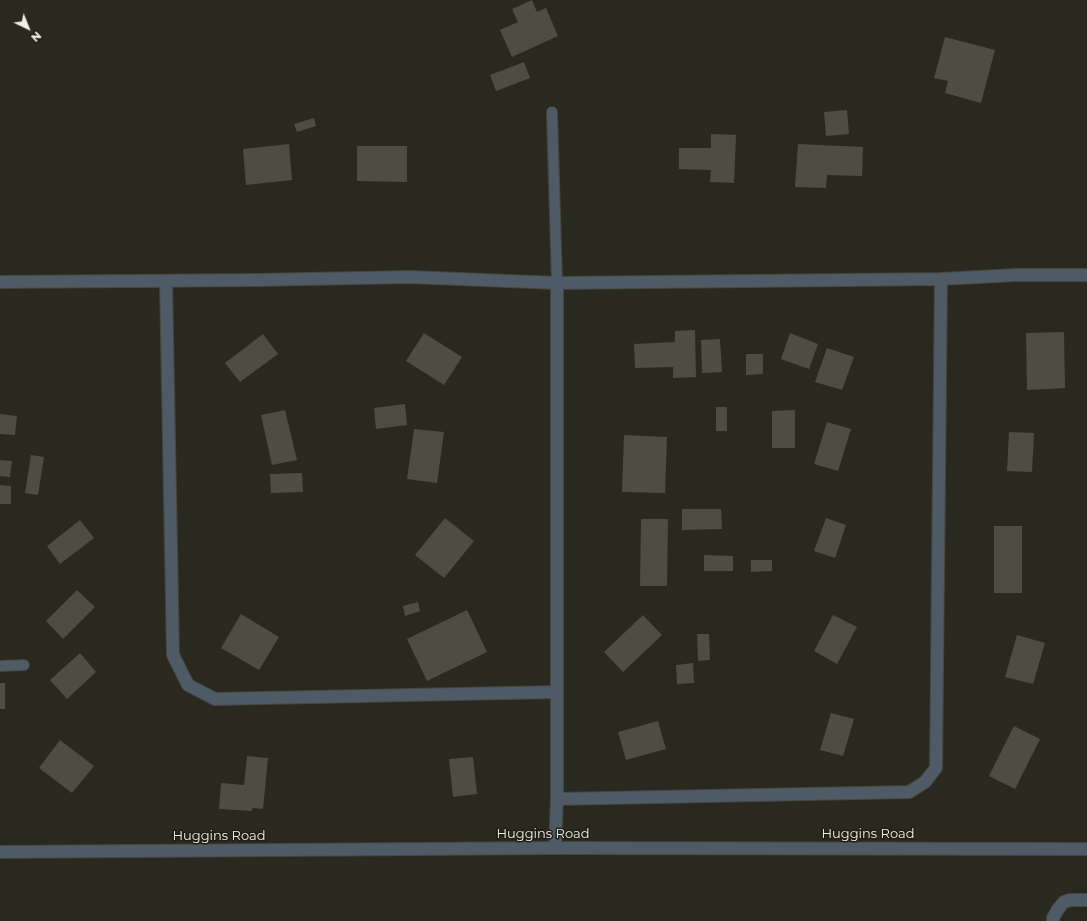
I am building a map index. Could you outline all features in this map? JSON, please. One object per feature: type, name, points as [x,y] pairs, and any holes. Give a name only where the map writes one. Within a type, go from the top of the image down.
[{"type":"street","points":[[0,282],[410,278],[557,283],[941,279],[1016,275],[1087,275]]},
{"type":"street","points":[[557,799],[909,792],[925,782],[936,768],[941,279]]},
{"type":"street","points":[[166,281],[173,655],[188,685],[215,699],[557,692]]},
{"type":"street","points":[[555,848],[557,799],[557,283]]},
{"type":"street","name":"Huggins Road","points":[[0,852],[555,848],[1087,849]]},
{"type":"street","points":[[1053,921],[1058,909],[1064,902],[1070,900],[1087,900]]},
{"type":"lane","points":[[552,112],[557,283]]},
{"type":"lane","points":[[0,666],[24,665]]},
{"type":"building","points":[[532,0],[537,12],[546,8],[558,36],[512,57],[500,30],[518,22],[512,9]]},
{"type":"building","points":[[945,37],[995,50],[981,103],[945,93],[948,81],[934,78]]},
{"type":"building","points":[[524,62],[530,78],[496,91],[490,75]]},
{"type":"building","points":[[847,110],[849,134],[826,136],[824,112]]},
{"type":"building","points":[[314,118],[316,126],[297,132],[294,124]]},
{"type":"building","points":[[711,134],[736,135],[734,183],[710,182],[711,170],[679,169],[679,148],[711,148]]},
{"type":"building","points":[[289,144],[292,180],[246,185],[243,149]]},
{"type":"building","points":[[798,144],[863,147],[862,176],[827,175],[826,188],[795,187]]},
{"type":"building","points":[[357,146],[407,146],[407,182],[357,181]]},
{"type":"building","points":[[695,330],[696,377],[673,378],[673,367],[635,368],[634,344],[675,342],[675,331]]},
{"type":"building","points":[[1064,332],[1065,388],[1027,390],[1026,333]]},
{"type":"building","points":[[424,333],[462,357],[444,385],[406,361]]},
{"type":"building","points":[[790,333],[818,344],[809,369],[781,359]]},
{"type":"building","points":[[263,334],[278,354],[240,382],[225,363]]},
{"type":"building","points":[[720,339],[722,372],[702,373],[701,340]]},
{"type":"building","points":[[827,348],[854,357],[842,390],[815,382]]},
{"type":"building","points":[[746,354],[763,354],[763,374],[746,375]]},
{"type":"building","points":[[405,404],[407,425],[376,429],[374,408]]},
{"type":"building","points":[[716,407],[727,407],[727,431],[716,431]]},
{"type":"building","points":[[285,410],[297,460],[272,465],[261,415]]},
{"type":"building","points":[[795,410],[795,448],[772,448],[772,411]]},
{"type":"building","points":[[0,414],[17,416],[15,435],[0,434]]},
{"type":"building","points":[[827,422],[851,429],[838,471],[814,464]]},
{"type":"building","points":[[414,429],[444,432],[437,483],[407,479]]},
{"type":"building","points":[[1009,432],[1034,433],[1032,472],[1007,471]]},
{"type":"building","points":[[624,435],[667,437],[665,493],[622,492]]},
{"type":"building","points":[[31,455],[44,457],[38,495],[25,493]]},
{"type":"building","points":[[0,460],[12,461],[10,477],[0,476]]},
{"type":"building","points":[[302,473],[303,492],[271,493],[270,474]]},
{"type":"building","points":[[0,485],[11,486],[11,504],[0,504]]},
{"type":"building","points":[[682,509],[721,509],[722,529],[682,530]]},
{"type":"building","points":[[445,518],[474,541],[444,578],[415,555]]},
{"type":"building","points":[[826,518],[846,525],[835,558],[814,551]]},
{"type":"building","points":[[641,519],[668,519],[667,586],[640,586]]},
{"type":"building","points":[[80,520],[94,538],[60,564],[47,546]]},
{"type":"building","points":[[994,526],[1022,526],[1022,593],[994,593]]},
{"type":"building","points":[[704,555],[733,556],[733,571],[704,571]]},
{"type":"building","points":[[751,560],[772,560],[772,571],[751,572]]},
{"type":"building","points":[[77,590],[95,607],[63,639],[46,621]]},
{"type":"building","points":[[418,602],[420,611],[405,616],[403,606]]},
{"type":"building","points":[[467,610],[487,652],[427,681],[407,639]]},
{"type":"building","points":[[241,614],[279,637],[259,670],[221,648]]},
{"type":"building","points":[[643,615],[662,635],[623,672],[604,652]]},
{"type":"building","points":[[833,615],[857,627],[837,664],[814,651]]},
{"type":"building","points":[[697,634],[709,634],[710,660],[698,661]]},
{"type":"building","points":[[1017,635],[1045,643],[1033,684],[1005,677]]},
{"type":"building","points":[[80,653],[96,672],[67,699],[50,680]]},
{"type":"building","points":[[693,663],[694,683],[677,684],[676,665]]},
{"type":"building","points":[[0,683],[5,683],[5,709],[0,709]]},
{"type":"building","points":[[831,713],[854,719],[843,756],[820,750]]},
{"type":"building","points":[[658,721],[666,749],[626,760],[618,732]]},
{"type":"building","points":[[1014,726],[1040,739],[1015,789],[989,776]]},
{"type":"building","points":[[60,740],[94,766],[72,793],[39,768]]},
{"type":"building","points":[[247,756],[268,758],[263,809],[252,808],[252,811],[219,809],[221,783],[244,785]]},
{"type":"building","points":[[473,757],[477,794],[453,797],[449,759]]}]
